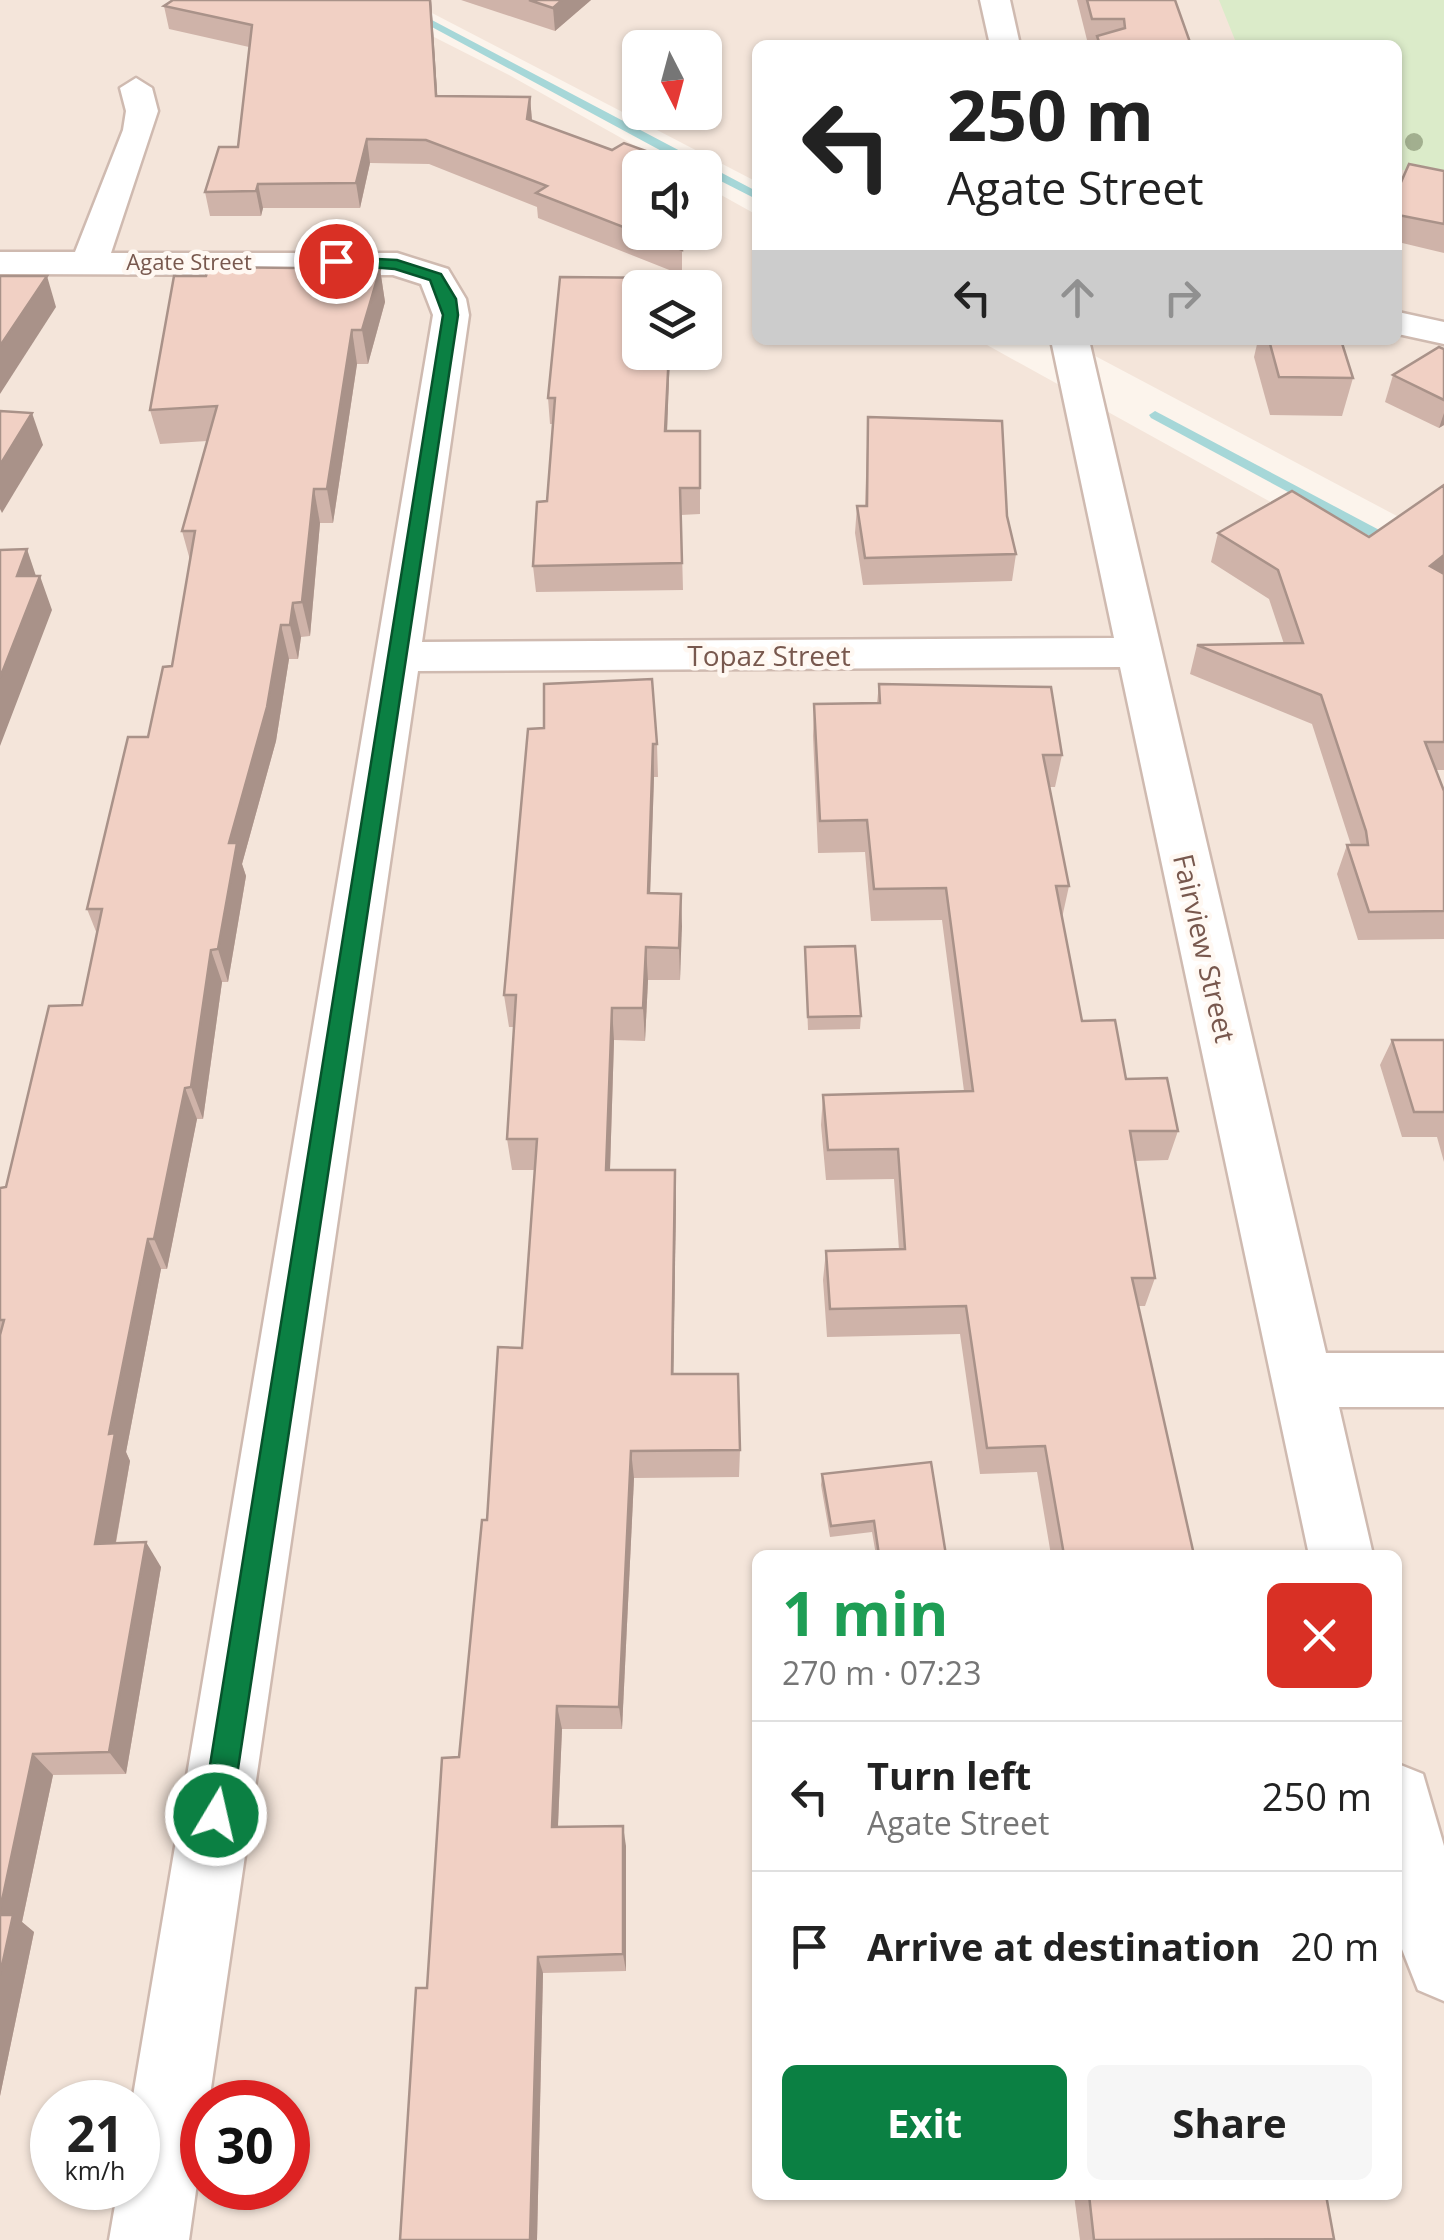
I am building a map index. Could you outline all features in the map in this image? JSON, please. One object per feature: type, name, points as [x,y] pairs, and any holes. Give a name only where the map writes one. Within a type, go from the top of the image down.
[{"type":"street","points":[[995,0],[1004,40]]},
{"type":"street","points":[[90,261],[139,130],[142,111],[136,88]]},
{"type":"street","name":"Agate Street","points":[[0,263],[370,262],[416,269],[436,277],[448,299],[450,315],[399,657]]},
{"type":"street","points":[[1402,324],[1444,333]]},
{"type":"street","name":"Fairview Street","points":[[1071,345],[1341,1550]]},
{"type":"street","name":"Topaz Street","points":[[399,657],[1140,652]]},
{"type":"street","points":[[150,2240],[399,657]]},
{"type":"street","points":[[1301,1380],[1444,1380]]},
{"type":"street","points":[[1402,1818],[1423,1911],[1444,1964]]},
{"type":"shaded area","points":[[0,0],[361,0],[509,75],[643,150],[622,150],[622,250],[722,250],[722,195],[752,212],[752,345],[987,345],[1444,598],[1444,2240],[0,2240]]},
{"type":"shaded area","points":[[407,0],[1444,0],[1444,541],[1074,345],[1402,345],[1402,40],[752,40],[752,179],[722,164],[722,150],[695,150],[657,130],[722,130],[722,30],[622,30],[622,112]]},
{"type":"green space","points":[[1219,0],[1444,0],[1444,177],[1402,170],[1402,40],[1235,40]]},
{"type":"building","points":[[173,0],[430,0],[436,96],[530,97],[527,119],[612,150],[624,143],[643,150],[622,150],[622,227],[536,193],[547,186],[426,140],[367,139],[356,183],[258,184],[256,191],[205,192],[219,147],[238,147],[252,25],[164,6]]},
{"type":"building","points":[[529,0],[562,0],[553,8]]},
{"type":"building","points":[[1087,0],[1175,0],[1189,40],[1098,40],[1097,36],[1125,28],[1124,19],[1092,19]]},
{"type":"building","points":[[1409,164],[1444,171],[1444,224],[1402,216],[1402,180]]},
{"type":"building","points":[[209,267],[380,269],[362,330],[352,330],[327,489],[314,489],[302,602],[293,603],[290,625],[281,625],[267,707],[229,843],[237,843],[218,949],[211,950],[191,1087],[185,1088],[154,1239],[148,1239],[109,1434],[115,1433],[95,1544],[146,1542],[109,1752],[33,1754],[0,1910],[0,1335],[4,1320],[0,1320],[0,1188],[6,1187],[49,1006],[82,1005],[102,909],[87,909],[128,737],[148,737],[163,667],[172,666],[195,531],[182,531],[217,406],[150,410],[174,276],[206,276]]},
{"type":"building","points":[[0,276],[47,276],[0,346]]},
{"type":"building","points":[[560,277],[622,278],[622,370],[668,370],[665,431],[700,431],[700,488],[680,488],[682,563],[533,566],[537,502],[547,501],[555,398],[548,398]]},
{"type":"building","points":[[1270,345],[1343,345],[1353,378],[1279,377]]},
{"type":"building","points":[[1439,347],[1444,349],[1444,400],[1393,375]]},
{"type":"building","points":[[0,411],[32,413],[0,465]]},
{"type":"building","points":[[868,417],[1002,421],[1007,516],[1016,554],[865,558],[857,506],[867,506]]},
{"type":"building","points":[[1444,485],[1444,555],[1430,566],[1444,574],[1444,742],[1425,742],[1444,791],[1444,911],[1369,912],[1347,845],[1368,845],[1366,831],[1321,695],[1197,645],[1303,643],[1278,570],[1218,533],[1292,491],[1369,537]]},
{"type":"building","points":[[27,549],[17,576],[40,576],[0,678],[0,550]]},
{"type":"building","points":[[652,679],[657,744],[653,744],[648,893],[681,894],[679,948],[646,947],[643,1008],[612,1008],[606,1170],[675,1170],[672,1374],[738,1374],[740,1450],[631,1451],[619,1707],[557,1706],[552,1827],[623,1826],[623,1954],[538,1957],[530,2240],[400,2240],[416,1988],[427,1988],[442,1758],[459,1757],[482,1520],[487,1520],[498,1347],[522,1348],[537,1139],[507,1139],[516,995],[504,995],[528,729],[544,728],[544,684]]},
{"type":"building","points":[[879,684],[1051,687],[1062,755],[1043,755],[1069,886],[1056,886],[1082,1021],[1115,1020],[1126,1079],[1167,1078],[1178,1131],[1130,1131],[1155,1278],[1132,1278],[1193,1550],[1063,1550],[1045,1446],[987,1448],[966,1306],[830,1309],[826,1251],[905,1249],[898,1149],[828,1150],[823,1095],[973,1091],[946,888],[874,889],[867,820],[820,821],[814,704],[880,703]]},
{"type":"building","points":[[855,946],[861,1016],[808,1017],[805,947]]},
{"type":"building","points":[[1392,1040],[1444,1040],[1444,1112],[1414,1112]]},
{"type":"building","points":[[931,1462],[945,1550],[878,1550],[874,1521],[831,1526],[822,1474]]},
{"type":"building","points":[[0,1915],[13,1915],[0,1975]]},
{"type":"building","points":[[1090,2200],[1327,2200],[1334,2239],[1094,2240]]},
{"type":"waterway","points":[[387,0],[668,150]]},
{"type":"waterway","points":[[722,178],[752,194]]},
{"type":"waterway","points":[[1155,415],[1395,544]]},
{"type":"route","points":[[216,1815],[450,315],[448,299],[436,277],[397,264],[336,261]]}]
